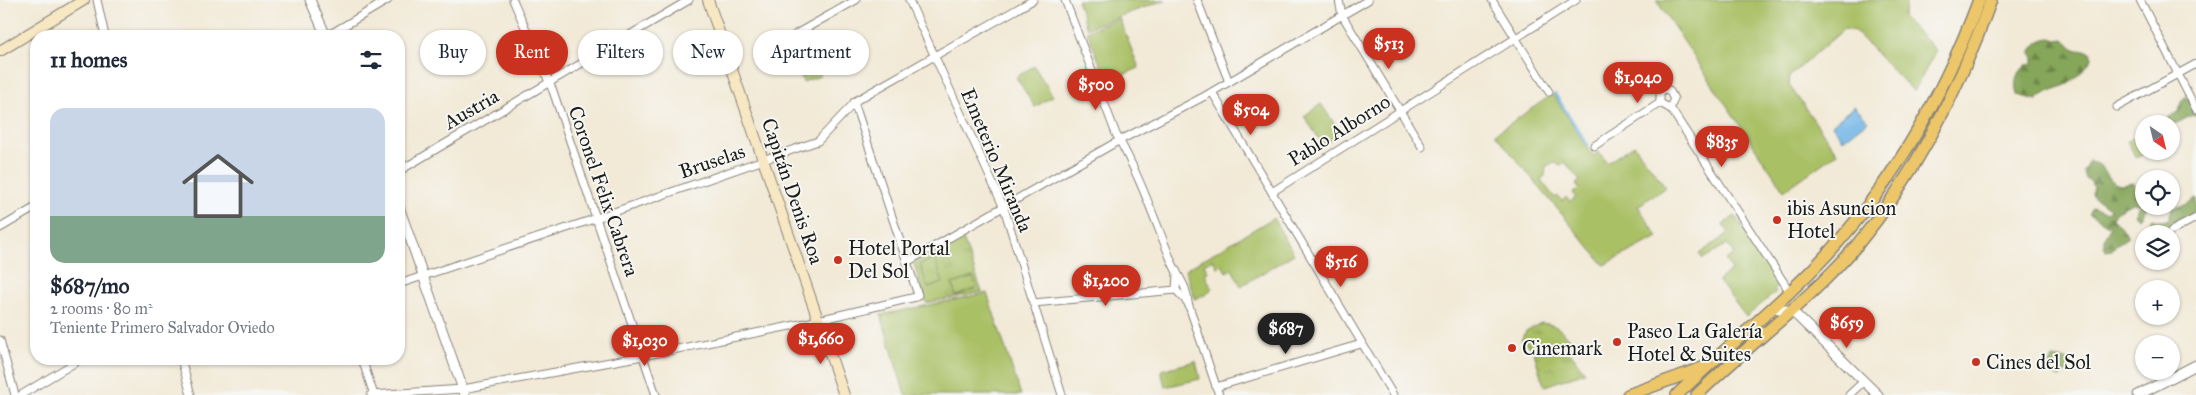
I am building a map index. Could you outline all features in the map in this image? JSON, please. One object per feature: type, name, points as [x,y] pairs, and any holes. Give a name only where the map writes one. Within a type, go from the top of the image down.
[{"type":"main road","points":[[35,30],[84,0]]},
{"type":"main road","name":"Capitán Denis Roa","points":[[708,0],[844,395]]},
{"type":"main road","points":[[1677,395],[1790,292],[1850,229],[1918,128],[1938,92],[1979,0]]},
{"type":"main road","points":[[1690,395],[1701,391],[1796,314],[1865,234],[1898,188],[1932,130],[1963,72],[1991,0]]},
{"type":"main road","points":[[0,51],[30,33]]},
{"type":"main road","points":[[1865,234],[1869,214],[1888,186],[1892,169]]},
{"type":"main road","points":[[1628,395],[1707,366]]},
{"type":"street","points":[[97,0],[104,30]]},
{"type":"street","points":[[310,0],[324,30]]},
{"type":"street","points":[[337,30],[388,0]]},
{"type":"street","name":"Coronel Felix Cabrera","points":[[514,0],[549,82],[656,395]]},
{"type":"street","name":"Austria","points":[[405,167],[689,0]]},
{"type":"street","points":[[803,30],[856,0]]},
{"type":"street","name":"Emeterio Miranda","points":[[909,0],[1004,208],[1062,395]]},
{"type":"street","name":"Bruselas","points":[[405,282],[818,141],[854,102],[1033,0]]},
{"type":"street","points":[[1065,0],[1120,141],[1158,224],[1177,274],[1188,294],[1188,303],[1219,395]]},
{"type":"street","points":[[1197,0],[1229,82]]},
{"type":"street","points":[[1339,0],[1342,15],[1422,147]]},
{"type":"street","points":[[907,262],[1120,141],[1212,92],[1368,0]]},
{"type":"street","points":[[1492,0],[1549,92]]},
{"type":"street","name":"Pablo Alborno","points":[[1272,192],[1576,0]]},
{"type":"street","points":[[2140,0],[2196,109]]},
{"type":"street","points":[[2117,107],[2196,64]]},
{"type":"street","points":[[1660,103],[1660,93],[1664,89],[1669,90],[1674,99],[1670,108]]},
{"type":"street","points":[[1212,92],[1393,395]]},
{"type":"street","points":[[364,365],[373,395],[464,392],[819,319],[916,297],[918,295],[854,102]]},
{"type":"street","points":[[1660,103],[1670,108],[1790,292]]},
{"type":"street","points":[[1594,146],[1660,103]]},
{"type":"street","points":[[0,228],[30,211]]},
{"type":"street","points":[[2180,226],[2196,218]]},
{"type":"street","points":[[405,223],[464,392]]},
{"type":"street","points":[[1177,274],[1176,290],[1188,303]]},
{"type":"street","points":[[1033,303],[1176,290]]},
{"type":"street","points":[[1773,308],[1796,314],[1878,395]]},
{"type":"street","points":[[0,340],[15,395]]},
{"type":"street","points":[[1216,387],[1361,344]]},
{"type":"street","points":[[21,395],[71,365]]},
{"type":"street","points":[[183,365],[191,395]]},
{"type":"street","points":[[2142,394],[2196,365]]},
{"type":"street","points":[[1849,395],[1864,381]]},
{"type":"green space","points":[[1077,0],[1165,0],[1087,28]]},
{"type":"green space","points":[[1656,0],[1907,0],[1903,18],[1936,50],[1914,92],[1855,31],[1844,29],[1790,76],[1789,85],[1837,153],[1784,191]]},
{"type":"green space","points":[[1119,18],[1139,68],[1107,81],[1087,31]]},
{"type":"green space","points":[[2051,38],[2057,40],[2064,39],[2076,49],[2091,53],[2092,59],[2071,82],[2048,92],[2037,100],[2017,95],[2015,86],[2018,75],[2026,65],[2033,64],[2033,58],[2030,53],[2036,44],[2044,39]]},
{"type":"green space","points":[[1034,66],[1053,96],[1035,107],[1016,77]]},
{"type":"green space","points":[[801,75],[820,75],[820,76],[803,82]]},
{"type":"green space","points":[[1553,94],[1593,156],[1599,152],[1607,163],[1634,145],[1666,187],[1638,206],[1658,237],[1604,265],[1495,134]],"holes":[[[1565,162],[1580,181],[1576,184],[1579,188],[1573,193],[1576,197],[1570,202],[1566,197],[1562,201],[1558,196],[1555,198],[1541,180],[1545,176],[1546,166],[1554,163],[1561,165]]]},
{"type":"green space","points":[[2185,97],[2191,98],[2196,104],[2196,118],[2195,115],[2180,121],[2180,115],[2173,115],[2179,112],[2181,102]]},
{"type":"green space","points":[[1321,104],[1341,133],[1323,145],[1304,116]]},
{"type":"green space","points":[[2135,137],[2135,156],[2127,141]]},
{"type":"green space","points":[[2089,161],[2095,162],[2116,184],[2134,183],[2135,185],[2135,202],[2115,212],[2112,218],[2125,231],[2128,237],[2112,250],[2106,251],[2104,244],[2110,226],[2089,213],[2092,207],[2105,212],[2111,210],[2092,194],[2091,182],[2086,179],[2083,172]]},
{"type":"green space","points":[[2196,198],[2196,214],[2178,222],[2176,225],[2149,225],[2148,223],[2151,219],[2162,221],[2169,219],[2170,215],[2180,215],[2180,206]]},
{"type":"green space","points":[[1735,216],[1780,284],[1774,289],[1776,292],[1746,317],[1718,280],[1732,270],[1725,260],[1734,254],[1727,244],[1703,259],[1699,254],[1729,233],[1723,224]]},
{"type":"green space","points":[[1273,218],[1294,254],[1241,286],[1232,269],[1226,272],[1222,265],[1217,267],[1213,259],[1204,264],[1208,272],[1205,274],[1212,289],[1205,295],[1195,299],[1185,270]]},
{"type":"green space","points":[[962,236],[982,292],[926,303],[915,262]],"holes":[[[935,259],[943,283],[928,288],[920,264]],[[973,277],[977,288],[956,296],[952,284]]]},
{"type":"green space","points":[[936,259],[943,283],[927,288],[920,264]]},
{"type":"green space","points":[[974,277],[978,288],[956,296],[952,284]]},
{"type":"green space","points":[[987,293],[1021,395],[905,395],[881,315]]},
{"type":"green space","points":[[1541,323],[1553,325],[1569,338],[1577,348],[1570,352],[1585,372],[1545,386],[1531,348],[1521,340],[1526,331]]},
{"type":"green space","points":[[2053,358],[2069,360],[2070,369],[2060,377],[2052,375],[2048,366]]},
{"type":"green space","points":[[1196,361],[1200,379],[1165,387],[1161,370]]},
{"type":"water","points":[[1854,106],[1868,121],[1843,140],[1832,125]]},
{"type":"waterway","points":[[1555,94],[1588,145]]},
{"type":"place","name":"ibis Asuncion Hotel","points":[[1777,220]]},
{"type":"place","name":"Hotel Portal Del Sol","points":[[838,260]]},
{"type":"place","name":"Paseo La Galería Hotel & Suites","points":[[1617,342]]},
{"type":"place","name":"Cinemark","points":[[1512,348]]},
{"type":"place","name":"Cines del Sol","points":[[1976,362]]}]
